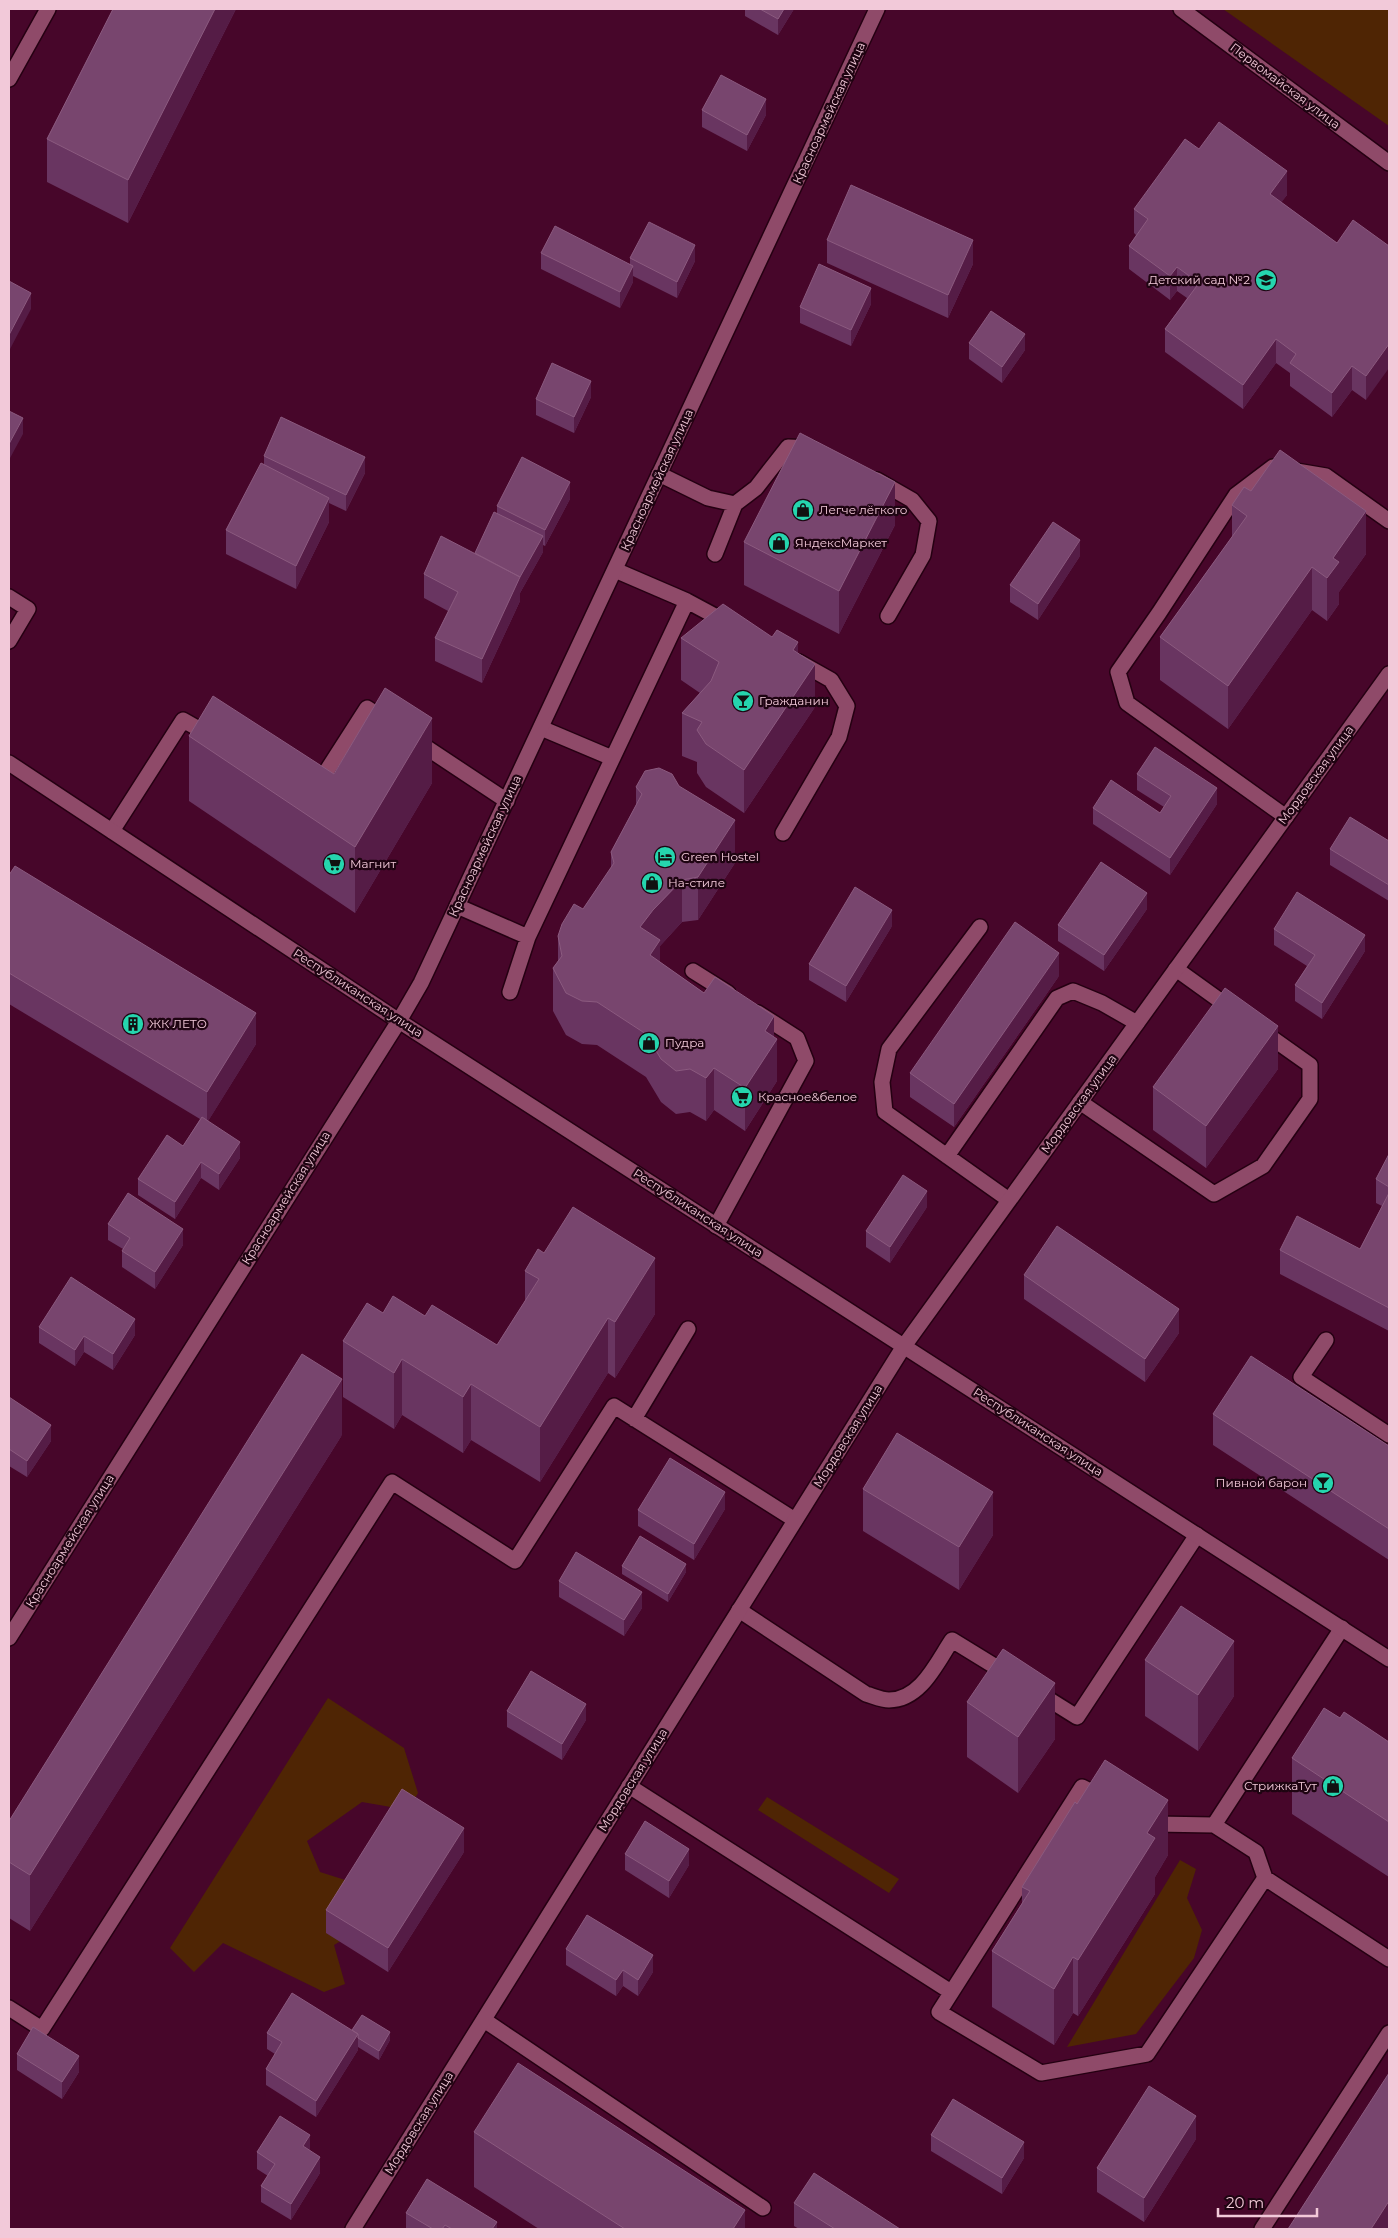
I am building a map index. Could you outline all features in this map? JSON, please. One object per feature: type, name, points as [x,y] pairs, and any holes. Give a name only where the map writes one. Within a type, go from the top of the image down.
[{"type":"street","points":[[9,79],[48,9]]},
{"type":"street","name":"Красноармейская улица","points":[[9,1638],[421,984],[877,9]]},
{"type":"street","name":"Первомайская улица","points":[[1181,9],[1389,163]]},
{"type":"street","points":[[715,554],[735,504],[756,488],[788,447],[810,448],[827,456]]},
{"type":"street","points":[[1286,817],[1127,703],[1118,672],[1236,495],[1273,466],[1326,476],[1389,521]]},
{"type":"street","points":[[862,471],[912,500],[929,521],[923,555],[888,616]]},
{"type":"street","points":[[659,474],[708,498],[735,504]]},
{"type":"street","points":[[614,570],[687,601],[739,629]]},
{"type":"street","points":[[9,597],[28,610],[9,641]]},
{"type":"street","points":[[510,992],[528,936],[687,601]]},
{"type":"street","points":[[782,833],[839,737],[846,706],[831,680],[789,657]]},
{"type":"street","name":"Мордовская улица","points":[[353,2229],[904,1346],[1389,674]]},
{"type":"street","points":[[303,790],[311,795],[367,708],[507,801]]},
{"type":"street","points":[[112,831],[184,720],[226,745]]},
{"type":"street","points":[[541,728],[612,758]]},
{"type":"street","name":"Республиканская улица","points":[[9,763],[399,1021],[1389,1659]]},
{"type":"street","points":[[457,906],[528,936]]},
{"type":"street","points":[[980,927],[889,1049],[882,1082],[886,1112],[1009,1200]]},
{"type":"street","points":[[1080,1102],[1214,1194],[1263,1166],[1310,1099],[1310,1065],[1176,969]]},
{"type":"street","points":[[693,971],[797,1038],[806,1061],[716,1226]]},
{"type":"street","points":[[947,1156],[1057,998],[1074,990],[1137,1023]]},
{"type":"street","points":[[634,1419],[688,1329]]},
{"type":"street","points":[[1326,1340],[1301,1377],[1389,1435]]},
{"type":"street","points":[[9,2008],[42,2029],[392,1482],[515,1561],[614,1406],[795,1520]]},
{"type":"street","points":[[739,1610],[866,1694],[890,1700],[910,1694],[920,1688],[952,1640],[1077,1717],[1197,1535]]},
{"type":"street","points":[[1214,1825],[1342,1628]]},
{"type":"street","points":[[629,1786],[951,1992]]},
{"type":"street","points":[[1114,1803],[1082,1787],[939,2012],[1041,2073],[1147,2054],[1265,1878]]},
{"type":"street","points":[[1139,1815],[1155,1824],[1214,1825],[1256,1852],[1265,1878],[1389,1960]]},
{"type":"street","points":[[484,2020],[763,2208]]},
{"type":"street","points":[[1262,2229],[1389,2033]]},
{"type":"shaded area","points":[[1223,9],[1389,9],[1389,126]]},
{"type":"shaded area","points":[[328,1698],[404,1748],[418,1793],[408,1810],[362,1802],[307,1841],[320,1872],[361,1885],[366,1926],[334,1945],[345,1984],[324,1992],[223,1943],[194,1972],[170,1948]]},
{"type":"shaded area","points":[[767,1797],[899,1879],[889,1893],[758,1810]]},
{"type":"shaded area","points":[[1180,1860],[1196,1869],[1187,1898],[1202,1930],[1194,1958],[1136,2034],[1067,2047]]},
{"type":"building","points":[[113,9],[215,9],[128,180],[47,139]]},
{"type":"building","points":[[760,9],[784,9],[778,19]]},
{"type":"building","points":[[721,75],[766,99],[747,135],[702,110]]},
{"type":"building","name":"Детский сад №2","points":[[1219,122],[1287,171],[1270,194],[1337,243],[1353,220],[1389,246],[1389,344],[1366,376],[1352,366],[1332,393],[1290,363],[1296,354],[1276,339],[1243,385],[1165,329],[1199,283],[1177,267],[1170,276],[1129,246],[1148,219],[1134,209],[1185,139],[1199,149]]},
{"type":"building","points":[[851,185],[973,240],[948,295],[827,240]]},
{"type":"building","points":[[649,222],[695,245],[677,282],[630,258]]},
{"type":"building","points":[[555,226],[633,266],[620,292],[541,253]]},
{"type":"building","points":[[819,264],[871,288],[851,330],[800,307]]},
{"type":"building","points":[[9,281],[31,293],[9,335]]},
{"type":"building","points":[[991,311],[1025,334],[1002,367],[969,343]]},
{"type":"building","points":[[552,363],[591,381],[574,417],[536,399]]},
{"type":"building","points":[[9,411],[23,418],[9,444]]},
{"type":"building","points":[[281,417],[365,457],[346,495],[264,456]]},
{"type":"building","points":[[800,433],[895,482],[839,591],[744,542]]},
{"type":"building","points":[[1280,450],[1366,511],[1333,558],[1339,562],[1327,578],[1312,567],[1228,686],[1160,637],[1247,516],[1232,505],[1244,487],[1251,491]]},
{"type":"building","points":[[522,457],[570,482],[545,530],[497,506]]},
{"type":"building","points":[[261,463],[329,498],[296,566],[226,530]]},
{"type":"building","points":[[494,512],[543,536],[520,577],[475,553]]},
{"type":"building","points":[[1053,522],[1080,540],[1038,604],[1010,585]]},
{"type":"building","points":[[441,536],[520,577],[482,659],[435,638],[458,592],[424,574]]},
{"type":"building","points":[[723,604],[772,637],[777,630],[798,642],[793,650],[815,664],[744,770],[706,744],[697,730],[702,722],[682,713],[711,681],[719,662],[681,638]]},
{"type":"building","points":[[385,688],[432,718],[355,847],[189,736],[213,696],[334,774]]},
{"type":"building","points":[[1155,747],[1217,788],[1170,858],[1093,808],[1111,780],[1160,813],[1171,796],[1137,774]]},
{"type":"building","points":[[659,768],[672,774],[679,786],[735,820],[698,877],[682,880],[653,910],[640,927],[660,940],[650,955],[704,993],[715,977],[774,1016],[765,1031],[777,1039],[745,1088],[714,1068],[706,1078],[690,1069],[676,1071],[661,1059],[646,1034],[597,1002],[582,1001],[566,993],[553,968],[562,956],[558,936],[562,924],[574,904],[583,909],[614,863],[611,852],[642,794],[636,787],[645,771]]},
{"type":"building","points":[[1350,817],[1389,841],[1389,885],[1330,849]]},
{"type":"building","points":[[1101,862],[1147,893],[1104,955],[1058,925]]},
{"type":"building","name":"ЖК ЛЕТО","points":[[15,866],[256,1013],[207,1092],[9,973],[9,875]]},
{"type":"building","points":[[855,887],[892,910],[846,986],[809,964]]},
{"type":"building","points":[[1297,892],[1365,935],[1322,1003],[1295,985],[1315,955],[1274,929]]},
{"type":"building","points":[[1015,922],[1059,953],[954,1104],[910,1073]]},
{"type":"building","points":[[1225,988],[1278,1026],[1206,1126],[1153,1087]]},
{"type":"building","points":[[202,1117],[240,1142],[219,1174],[201,1162],[175,1202],[138,1179],[167,1135],[183,1146]]},
{"type":"building","points":[[1389,1154],[1389,1187],[1376,1179]]},
{"type":"building","points":[[903,1175],[927,1191],[890,1247],[866,1231]]},
{"type":"building","points":[[128,1193],[183,1229],[155,1272],[122,1251],[130,1238],[108,1224]]},
{"type":"building","points":[[1389,1193],[1389,1308],[1280,1250],[1297,1216],[1360,1249]]},
{"type":"building","points":[[573,1207],[655,1258],[615,1322],[608,1318],[540,1427],[471,1384],[463,1397],[402,1359],[394,1373],[343,1341],[367,1303],[383,1313],[393,1296],[425,1316],[432,1305],[497,1345],[539,1279],[525,1271],[538,1249],[544,1253]]},
{"type":"building","points":[[1057,1226],[1179,1309],[1145,1359],[1024,1275]]},
{"type":"building","points":[[71,1277],[135,1319],[113,1354],[84,1336],[75,1350],[39,1327]]},
{"type":"building","points":[[302,1354],[342,1379],[30,1875],[9,1862],[9,1821]]},
{"type":"building","points":[[1251,1356],[1389,1446],[1389,1529],[1213,1414]]},
{"type":"building","points":[[9,1397],[51,1425],[27,1461],[9,1449]]},
{"type":"building","points":[[897,1433],[993,1492],[959,1547],[863,1489]]},
{"type":"building","points":[[670,1458],[725,1492],[694,1544],[638,1510]]},
{"type":"building","points":[[640,1536],[686,1564],[668,1594],[622,1566]]},
{"type":"building","points":[[576,1552],[642,1592],[624,1620],[559,1581]]},
{"type":"building","points":[[1181,1606],[1234,1641],[1198,1695],[1145,1660]]},
{"type":"building","points":[[1003,1649],[1055,1683],[1018,1737],[967,1702]]},
{"type":"building","points":[[531,1671],[586,1704],[562,1744],[507,1711]]},
{"type":"building","points":[[1324,1708],[1340,1718],[1344,1712],[1389,1742],[1389,1822],[1292,1758]]},
{"type":"building","points":[[1105,1760],[1168,1800],[1147,1833],[1155,1838],[1078,1960],[1073,1957],[1054,1989],[992,1951],[1030,1891],[1022,1887],[1075,1802],[1077,1804]]},
{"type":"building","points":[[402,1789],[464,1828],[388,1948],[326,1910]]},
{"type":"building","points":[[645,1821],[689,1849],[669,1881],[625,1854]]},
{"type":"building","points":[[587,1915],[653,1955],[638,1980],[623,1970],[616,1980],[566,1949]]},
{"type":"building","points":[[292,1993],[358,2034],[316,2101],[266,2069],[282,2042],[267,2033]]},
{"type":"building","points":[[362,2015],[390,2032],[379,2051],[358,2038],[358,2034],[352,2030]]},
{"type":"building","points":[[33,2027],[79,2056],[62,2082],[17,2054]]},
{"type":"building","points":[[518,2063],[745,2210],[733,2229],[625,2229],[474,2132]]},
{"type":"building","points":[[1389,2073],[1389,2201],[1371,2229],[1288,2229]]},
{"type":"building","points":[[1149,2086],[1196,2116],[1144,2198],[1097,2168]]},
{"type":"building","points":[[953,2099],[1024,2142],[1002,2178],[931,2135]]},
{"type":"building","points":[[280,2116],[310,2135],[303,2146],[320,2157],[291,2204],[261,2186],[275,2164],[257,2152]]},
{"type":"building","points":[[814,2173],[900,2229],[835,2229],[794,2203]]},
{"type":"building","points":[[427,2179],[497,2222],[492,2229],[452,2229],[445,2225],[442,2229],[433,2229],[406,2213]]},
{"type":"place","name":"Детский сад №2","points":[[1266,280]]},
{"type":"place","name":"Легче лёгкого","points":[[803,510]]},
{"type":"place","name":"ЯндексМаркет","points":[[779,543]]},
{"type":"place","name":"Гражданин","points":[[743,701]]},
{"type":"place","name":"Green Hostel","points":[[665,857]]},
{"type":"place","name":"Магнит","points":[[334,864]]},
{"type":"place","name":"На-стиле","points":[[652,883]]},
{"type":"place","name":"ЖК ЛЕТО","points":[[133,1024]]},
{"type":"place","name":"Пудра","points":[[649,1043]]},
{"type":"place","name":"Красное&белое","points":[[742,1097]]},
{"type":"place","name":"Пивной барон","points":[[1323,1483]]},
{"type":"place","name":"СтрижкаТут","points":[[1333,1786]]}]
